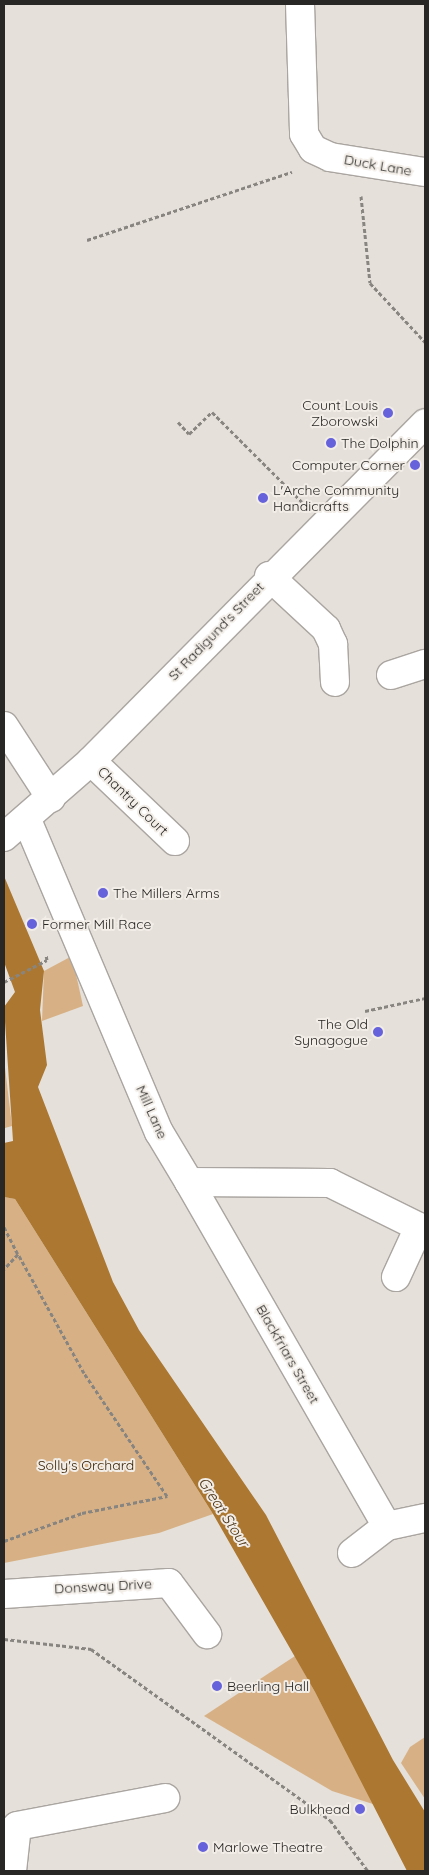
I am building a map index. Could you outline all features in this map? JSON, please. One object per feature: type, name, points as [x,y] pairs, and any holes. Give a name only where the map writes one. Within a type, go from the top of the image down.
[{"type":"street","points":[[300,4],[304,134],[313,148],[330,157]]},
{"type":"street","name":"Duck Lane","points":[[330,157],[359,160],[425,172]]},
{"type":"street","name":"St Radigund's Street","points":[[4,837],[51,798],[91,760],[270,576],[425,423]]},
{"type":"street","points":[[270,576],[326,629],[333,644],[335,682]]},
{"type":"street","points":[[391,675],[425,664]]},
{"type":"street","points":[[4,726],[51,798]]},
{"type":"street","name":"Chantry Court","points":[[91,760],[175,841]]},
{"type":"street","name":"Mill Lane","points":[[26,820],[159,1132],[189,1182]]},
{"type":"street","points":[[189,1182],[330,1184],[422,1229],[396,1277]]},
{"type":"street","name":"Blackfriars Street","points":[[189,1182],[387,1526]]},
{"type":"street","points":[[352,1553],[387,1526],[425,1518]]},
{"type":"street","name":"Donsway Drive","points":[[4,1594],[169,1583],[207,1634]]},
{"type":"street","points":[[12,1871],[17,1826],[165,1798]]},
{"type":"path","points":[[87,240],[330,157]]},
{"type":"path","points":[[359,160],[370,283],[425,342]]},
{"type":"path","points":[[178,422],[189,434],[212,412],[323,524]]},
{"type":"path","points":[[4,981],[47,960]]},
{"type":"path","points":[[365,1011],[425,998]]},
{"type":"path","points":[[4,1227],[84,1372],[167,1496],[82,1513],[4,1541]]},
{"type":"path","points":[[4,1269],[18,1254]]},
{"type":"path","points":[[4,1639],[91,1649],[330,1820],[368,1871]]},
{"type":"green space","points":[[72,956],[83,1006],[42,1021],[44,971]]},
{"type":"green space","points":[[4,1059],[12,1126],[5,1128],[4,1125]]},
{"type":"green space","name":"Solly's Orchard","points":[[4,1197],[15,1199],[213,1514],[159,1533],[4,1563]]},
{"type":"green space","points":[[295,1656],[376,1805],[332,1791],[204,1716]]},
{"type":"green space","points":[[425,1737],[425,1799],[401,1763],[410,1747]]},
{"type":"water","name":"Great Stour","points":[[4,876],[44,971],[40,1010],[47,1065],[38,1087],[113,1282],[139,1330],[266,1515],[393,1760],[425,1812],[425,1871],[407,1871],[315,1692],[213,1514],[15,1199],[4,1197],[4,1143],[13,1141],[4,1007],[15,992],[4,962]]},
{"type":"place","name":"Count Louis Zborowski","points":[[388,413]]},
{"type":"place","name":"The Dolphin","points":[[331,443]]},
{"type":"place","name":"Computer Corner","points":[[415,465]]},
{"type":"place","name":"L'Arche Community Handicrafts","points":[[263,498]]},
{"type":"place","name":"The Millers Arms","points":[[103,893]]},
{"type":"place","name":"Former Mill Race","points":[[32,924]]},
{"type":"place","name":"The Old Synagogue","points":[[378,1032]]},
{"type":"place","name":"Beerling Hall","points":[[217,1686]]},
{"type":"place","name":"Bulkhead","points":[[360,1809]]},
{"type":"place","name":"Marlowe Theatre","points":[[203,1847]]}]
